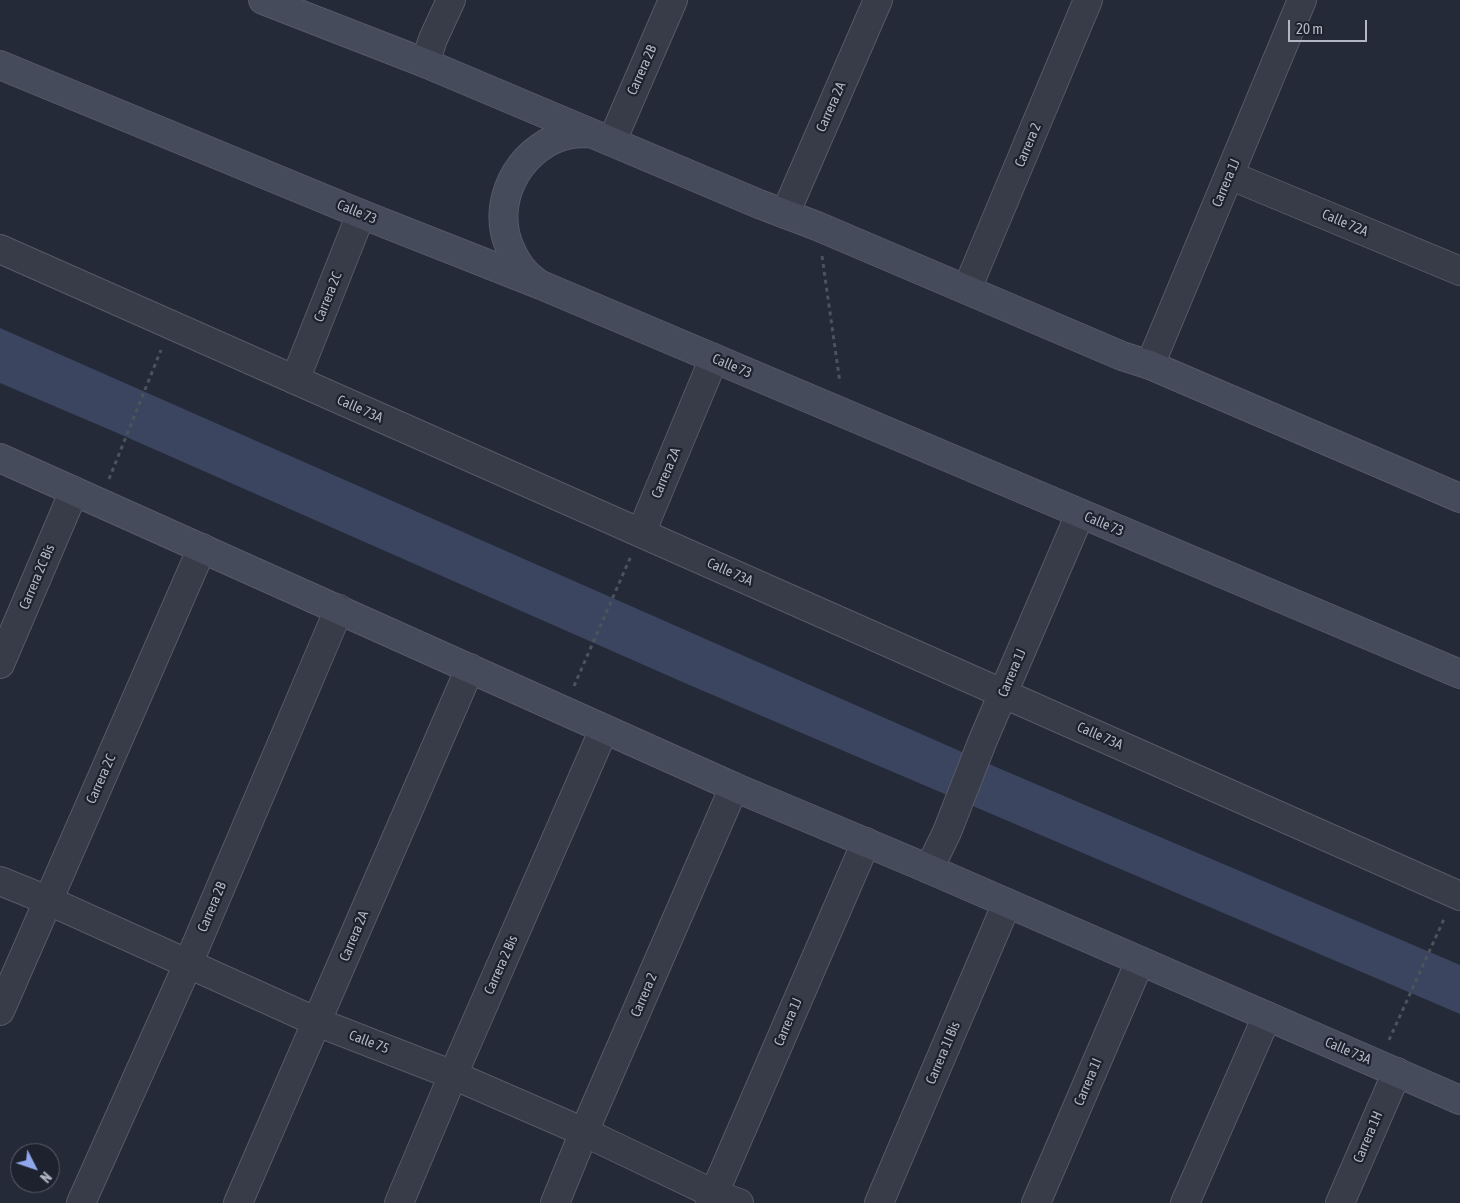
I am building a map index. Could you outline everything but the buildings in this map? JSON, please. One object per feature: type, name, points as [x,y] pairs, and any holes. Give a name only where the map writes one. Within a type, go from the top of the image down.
[{"type":"main road","points":[[263,0],[425,62],[1122,356],[1150,365],[1460,498]]},
{"type":"main road","name":"Calle 73","points":[[0,65],[361,214],[541,285],[1460,674]]},
{"type":"main road","points":[[541,285],[530,278],[521,268],[508,244],[504,218],[508,191],[520,167],[539,148],[563,136],[601,136]]},
{"type":"main road","name":"Calle 73A","points":[[0,458],[734,787],[929,869],[1460,1100]]},
{"type":"street","points":[[425,62],[433,39],[451,0]]},
{"type":"street","name":"Carrera 2B","points":[[601,136],[673,0]]},
{"type":"street","name":"Carrera 2A","points":[[785,214],[878,0]]},
{"type":"street","name":"Carrera 2","points":[[967,289],[1088,0]]},
{"type":"street","name":"Carrera 1J","points":[[1150,365],[1302,0]]},
{"type":"street","name":"Calle 72A","points":[[1229,175],[1460,271]]},
{"type":"street","name":"Carrera 2C","points":[[295,380],[361,214]]},
{"type":"street","name":"Calle 73A","points":[[0,249],[1460,896]]},
{"type":"street","name":"Carrera 2A","points":[[641,533],[714,358]]},
{"type":"street","name":"Carrera 2C Bis","points":[[0,664],[74,491]]},
{"type":"street","name":"Carrera 1J","points":[[929,869],[947,832],[983,740],[1080,514]]},
{"type":"street","name":"Carrera 2C","points":[[0,1011],[202,548]]},
{"type":"street","name":"Carrera 2B","points":[[81,1203],[188,964],[339,610]]},
{"type":"street","name":"Carrera 2A","points":[[238,1203],[470,668]]},
{"type":"street","name":"Carrera 2 Bis","points":[[399,1203],[453,1074],[604,729]]},
{"type":"street","name":"Carrera 2","points":[[555,1203],[734,787]]},
{"type":"street","name":"Carrera 1J","points":[[721,1200],[866,842]]},
{"type":"street","name":"Calle 75","points":[[0,881],[47,900],[317,1022],[453,1074],[584,1132],[721,1200]]},
{"type":"street","name":"Carrera 1I Bis","points":[[879,1203],[1007,903]]},
{"type":"street","name":"Carrera 1I","points":[[1036,1203],[1140,961]]},
{"type":"street","points":[[1185,1203],[1266,1016]]},
{"type":"street","name":"Carrera 1H","points":[[1340,1203],[1397,1072]]},
{"type":"path","points":[[821,252],[840,384]]},
{"type":"path","points":[[107,484],[172,324]]},
{"type":"path","points":[[579,676],[621,580]]},
{"type":"path","points":[[1389,1040],[1432,944]]},
{"type":"water","points":[[0,328],[996,767],[1460,965],[1460,1014],[687,684],[0,383]]}]
